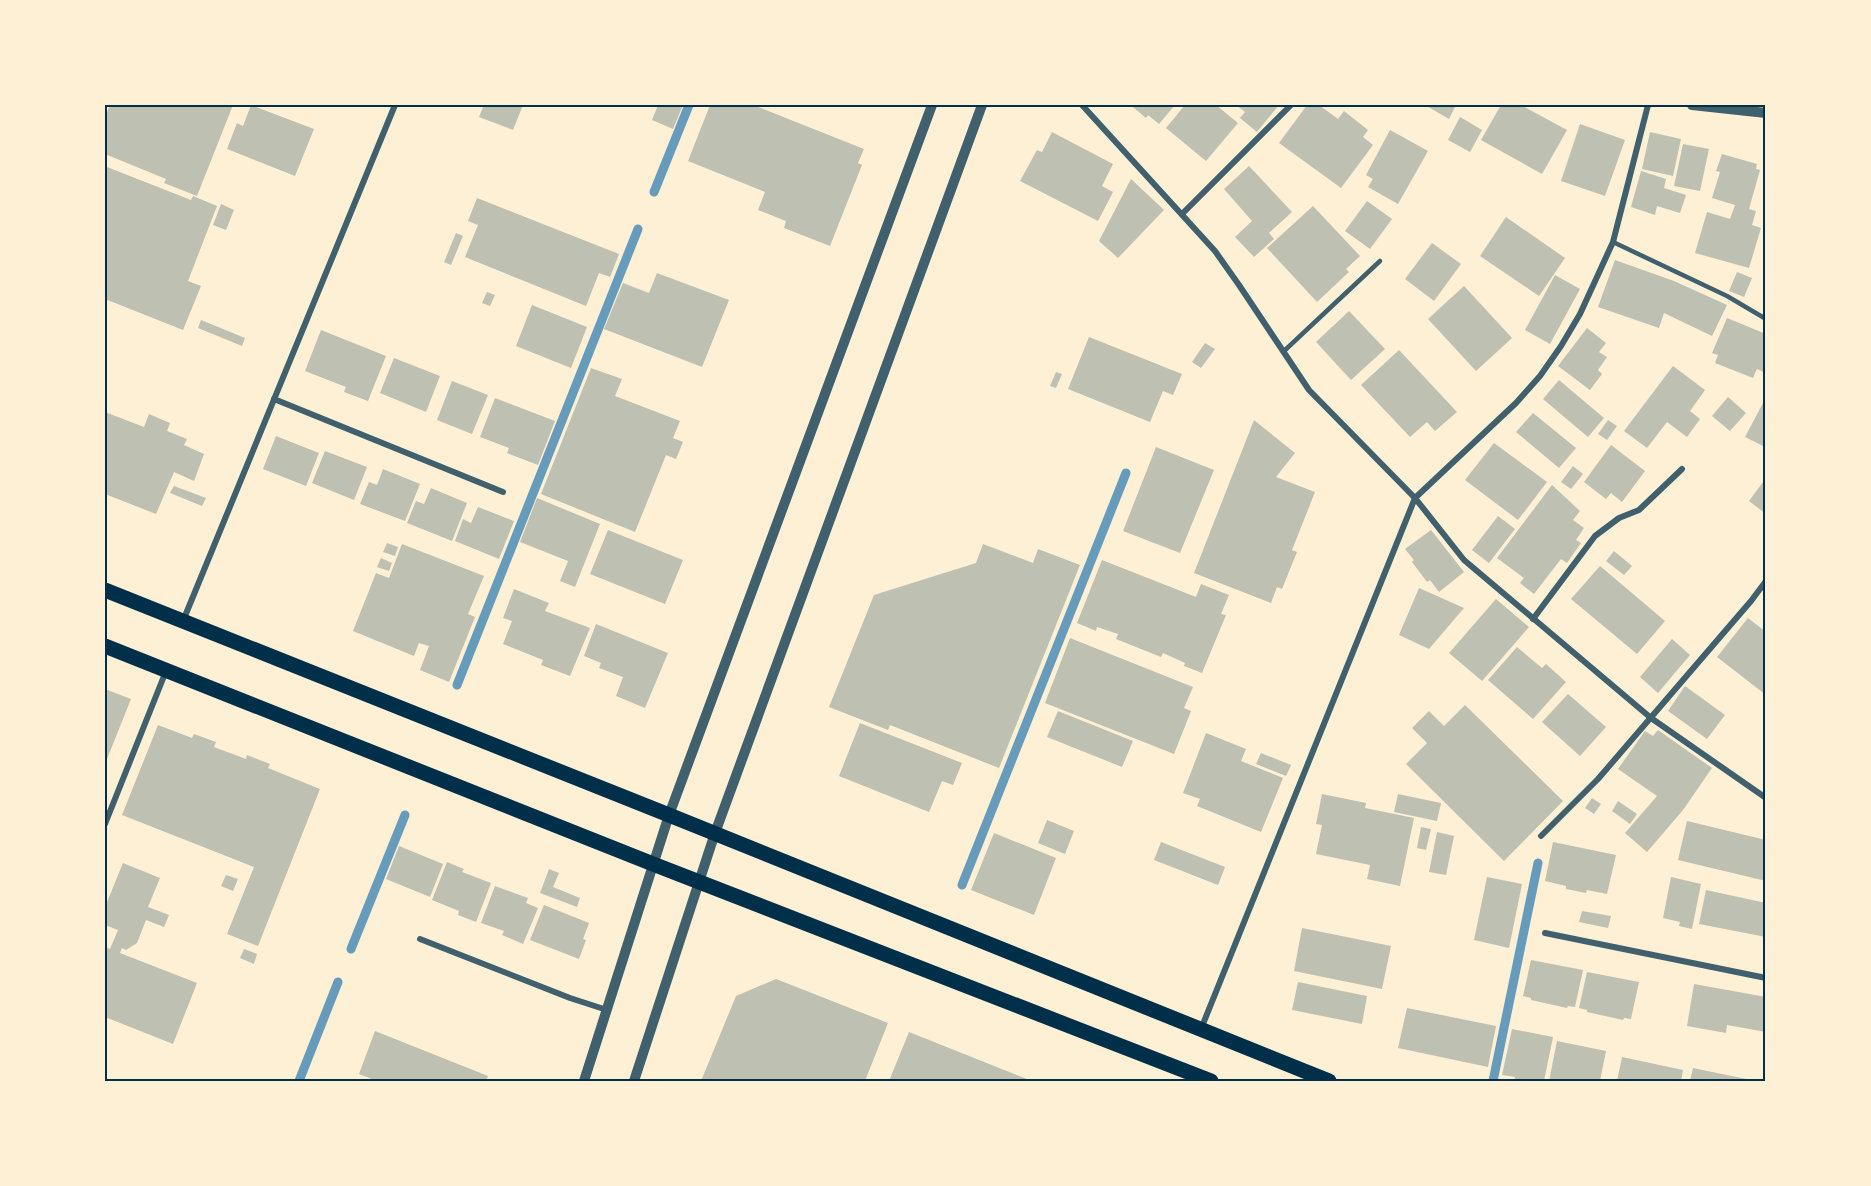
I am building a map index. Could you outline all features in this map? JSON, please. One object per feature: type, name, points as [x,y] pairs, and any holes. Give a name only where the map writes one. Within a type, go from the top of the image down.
[{"type":"main road","points":[[105,590],[1329,1081]]},
{"type":"main road","points":[[105,646],[1180,1076],[1211,1081]]},
{"type":"street","points":[[183,621],[395,105]]},
{"type":"street","points":[[584,1081],[669,815],[932,105]]},
{"type":"street","points":[[634,1081],[715,833],[982,105]]},
{"type":"street","points":[[1082,105],[1215,252],[1309,390],[1415,498],[1464,561],[1651,718],[1766,798]]},
{"type":"street","points":[[1182,214],[1292,105]]},
{"type":"street","points":[[1201,1029],[1415,498],[1516,403],[1540,376],[1580,314],[1612,243],[1648,105]]},
{"type":"street","points":[[1692,105],[1766,113]]},
{"type":"street","points":[[274,399],[503,492]]},
{"type":"street","points":[[1533,619],[1595,536],[1619,518],[1639,510],[1682,470]]},
{"type":"street","points":[[1541,836],[1598,779],[1766,581]]},
{"type":"street","points":[[105,824],[166,671]]},
{"type":"street","points":[[1545,933],[1766,978]]},
{"type":"street","points":[[420,939],[570,998],[607,1010]]},
{"type":"lane","points":[[1612,243],[1727,296],[1766,319]]},
{"type":"lane","points":[[1282,352],[1380,261]]},
{"type":"building","points":[[110,105],[233,105],[197,196],[164,183],[166,179],[105,154],[105,117]]},
{"type":"building","points":[[251,105],[314,129],[295,176],[227,149],[237,123],[243,126]]},
{"type":"building","points":[[484,105],[523,105],[513,130],[479,117]]},
{"type":"building","points":[[658,105],[683,105],[673,129],[652,120]]},
{"type":"building","points":[[710,105],[753,105],[864,149],[858,163],[862,165],[830,246],[784,228],[786,221],[758,210],[765,192],[688,161]]},
{"type":"building","points":[[1135,105],[1175,105],[1159,124],[1148,115],[1146,118],[1133,107]]},
{"type":"building","points":[[1185,105],[1216,105],[1238,123],[1206,161],[1166,128]]},
{"type":"building","points":[[1236,105],[1279,105],[1257,132],[1240,118],[1245,112]]},
{"type":"building","points":[[1307,105],[1319,105],[1338,119],[1344,111],[1368,130],[1363,137],[1373,145],[1341,188],[1279,143]]},
{"type":"building","points":[[1425,105],[1456,105],[1449,119]]},
{"type":"building","points":[[1501,105],[1521,105],[1567,130],[1542,174],[1481,140]]},
{"type":"building","points":[[1460,117],[1482,130],[1470,152],[1448,140]]},
{"type":"building","points":[[1580,124],[1625,140],[1605,196],[1561,181]]},
{"type":"building","points":[[1390,130],[1428,151],[1398,204],[1368,187],[1373,179],[1366,175]]},
{"type":"building","points":[[1052,132],[1113,164],[1102,186],[1113,192],[1098,221],[1020,181],[1037,150],[1042,152]]},
{"type":"building","points":[[1650,132],[1681,139],[1673,176],[1642,169]]},
{"type":"building","points":[[1683,144],[1709,149],[1700,191],[1674,186]]},
{"type":"building","points":[[1722,154],[1757,164],[1756,169],[1760,170],[1749,209],[1756,211],[1752,225],[1761,228],[1749,268],[1695,253],[1707,212],[1730,219],[1735,205],[1712,198],[1720,172],[1716,171]]},
{"type":"building","points":[[1249,166],[1292,212],[1269,233],[1274,239],[1254,257],[1235,237],[1252,221],[1224,189]]},
{"type":"building","points":[[107,167],[191,200],[193,196],[217,206],[188,281],[201,286],[183,330],[105,299],[105,172]]},
{"type":"building","points":[[1641,171],[1666,179],[1664,188],[1686,195],[1680,213],[1657,206],[1655,215],[1631,207]]},
{"type":"building","points":[[1131,179],[1164,210],[1118,258],[1099,241]]},
{"type":"building","points":[[477,198],[619,254],[610,277],[599,273],[586,306],[465,257],[478,225],[468,221]]},
{"type":"building","points":[[1367,201],[1392,219],[1370,249],[1345,231]]},
{"type":"building","points":[[221,204],[234,210],[226,230],[213,225]]},
{"type":"building","points":[[1313,206],[1360,256],[1346,269],[1349,272],[1317,302],[1267,248]]},
{"type":"building","points":[[1506,217],[1565,258],[1539,296],[1480,256]]},
{"type":"building","points":[[456,233],[463,236],[451,265],[444,262]]},
{"type":"building","points":[[1432,243],[1461,264],[1434,301],[1405,279]]},
{"type":"building","points":[[1615,260],[1674,281],[1727,305],[1712,336],[1664,313],[1659,328],[1598,307]]},
{"type":"building","points":[[1737,272],[1752,278],[1744,297],[1729,291]]},
{"type":"building","points":[[657,273],[729,300],[702,367],[604,329],[623,283],[649,293]]},
{"type":"building","points":[[1555,275],[1580,289],[1550,344],[1525,330]]},
{"type":"building","points":[[1464,286],[1512,338],[1476,371],[1428,319]]},
{"type":"building","points":[[487,292],[495,295],[490,306],[482,303]]},
{"type":"building","points":[[532,305],[587,327],[571,368],[516,346]]},
{"type":"building","points":[[1349,311],[1385,349],[1351,380],[1316,342]]},
{"type":"building","points":[[1727,318],[1766,334],[1766,373],[1757,369],[1753,378],[1715,363],[1718,355],[1712,353]]},
{"type":"building","points":[[201,320],[245,338],[242,346],[198,328]]},
{"type":"building","points":[[1587,328],[1606,343],[1599,352],[1607,357],[1598,370],[1602,374],[1590,390],[1558,366]]},
{"type":"building","points":[[321,330],[386,356],[368,401],[344,392],[346,387],[305,371]]},
{"type":"building","points":[[1089,337],[1182,374],[1173,395],[1163,391],[1150,422],[1068,389]]},
{"type":"building","points":[[1205,343],[1215,349],[1201,368],[1192,362]]},
{"type":"building","points":[[1399,350],[1457,412],[1435,431],[1427,422],[1410,437],[1361,385]]},
{"type":"building","points":[[394,358],[440,376],[426,412],[380,393]]},
{"type":"building","points":[[1673,366],[1705,390],[1690,411],[1700,419],[1687,437],[1667,422],[1647,448],[1624,431]]},
{"type":"building","points":[[591,368],[622,379],[615,396],[680,421],[673,438],[683,442],[676,459],[666,455],[635,532],[541,494]]},
{"type":"building","points":[[1056,372],[1062,374],[1056,388],[1050,386]]},
{"type":"building","points":[[1559,380],[1604,418],[1588,437],[1543,399]]},
{"type":"building","points":[[452,381],[488,395],[472,434],[437,420]]},
{"type":"building","points":[[1728,397],[1746,413],[1730,431],[1712,416]]},
{"type":"building","points":[[495,398],[555,421],[538,465],[507,453],[509,448],[480,437]]},
{"type":"building","points":[[1763,403],[1766,404],[1765,447],[1745,437]]},
{"type":"building","points":[[105,412],[144,427],[149,414],[170,423],[167,431],[187,439],[184,445],[204,454],[194,481],[174,472],[156,514],[105,494]]},
{"type":"building","points":[[1533,413],[1576,448],[1559,468],[1516,432]]},
{"type":"building","points":[[1254,420],[1295,453],[1276,477],[1315,492],[1292,550],[1297,552],[1282,589],[1277,587],[1271,603],[1194,573]]},
{"type":"building","points":[[1608,420],[1617,426],[1607,440],[1598,434]]},
{"type":"building","points":[[276,436],[319,453],[306,486],[263,469]]},
{"type":"building","points":[[1494,443],[1547,482],[1518,520],[1465,480]]},
{"type":"building","points":[[1611,445],[1645,471],[1622,502],[1611,493],[1606,499],[1584,482]]},
{"type":"building","points":[[1156,447],[1214,470],[1180,553],[1123,531]]},
{"type":"building","points":[[325,451],[367,467],[354,500],[312,483]]},
{"type":"building","points":[[1573,466],[1583,474],[1571,489],[1561,482]]},
{"type":"building","points":[[383,469],[420,484],[405,521],[360,504],[369,482],[377,485]]},
{"type":"building","points":[[1766,478],[1766,514],[1749,501]]},
{"type":"building","points":[[1552,485],[1580,511],[1573,520],[1584,528],[1576,540],[1581,543],[1567,563],[1561,559],[1534,594],[1520,583],[1524,578],[1497,558]]},
{"type":"building","points":[[174,486],[206,498],[202,506],[170,493]]},
{"type":"building","points":[[431,488],[467,503],[452,541],[407,523],[416,501],[424,504]]},
{"type":"building","points":[[537,498],[600,524],[575,587],[560,581],[568,561],[520,542]]},
{"type":"building","points":[[478,507],[514,521],[499,559],[455,541],[463,519],[471,523]]},
{"type":"building","points":[[1498,516],[1515,529],[1489,563],[1472,550]]},
{"type":"building","points":[[608,530],[683,560],[665,604],[590,574]]},
{"type":"building","points":[[1431,530],[1464,572],[1439,592],[1430,580],[1427,582],[1405,549]]},
{"type":"building","points":[[387,543],[398,547],[395,556],[383,552]]},
{"type":"building","points":[[402,544],[484,576],[468,614],[475,617],[449,682],[420,670],[429,646],[419,643],[414,656],[353,631],[376,573],[389,578]]},
{"type":"building","points":[[983,544],[1033,563],[1038,549],[1080,565],[999,768],[890,725],[888,730],[829,707],[874,595],[976,563]]},
{"type":"building","points":[[1614,551],[1632,566],[1624,575],[1606,561]]},
{"type":"building","points":[[381,558],[392,563],[389,571],[377,567]]},
{"type":"building","points":[[1102,560],[1196,597],[1201,584],[1229,595],[1221,614],[1226,615],[1202,673],[1184,666],[1185,663],[1163,653],[1161,657],[1116,639],[1118,634],[1097,627],[1096,631],[1077,623]]},
{"type":"building","points":[[1600,566],[1665,621],[1637,654],[1571,599]]},
{"type":"building","points":[[1419,588],[1464,608],[1429,649],[1399,635]]},
{"type":"building","points":[[514,589],[549,603],[545,611],[590,628],[570,676],[541,665],[543,660],[503,644],[512,621],[503,618]]},
{"type":"building","points":[[1496,599],[1529,627],[1482,681],[1449,653]]},
{"type":"building","points":[[1748,618],[1766,632],[1766,695],[1717,657]]},
{"type":"building","points":[[596,624],[668,653],[645,708],[616,696],[623,677],[599,668],[601,663],[584,656]]},
{"type":"building","points":[[1070,638],[1193,687],[1184,708],[1191,711],[1174,754],[1045,703]]},
{"type":"building","points":[[1672,639],[1690,655],[1658,693],[1640,677]]},
{"type":"building","points":[[1517,647],[1542,668],[1546,664],[1566,682],[1533,719],[1488,680]]},
{"type":"building","points":[[1685,686],[1725,715],[1707,739],[1668,711]]},
{"type":"building","points":[[105,689],[131,699],[107,759],[105,759]]},
{"type":"building","points":[[1568,694],[1606,727],[1580,756],[1542,722]]},
{"type":"building","points":[[1465,705],[1563,801],[1504,861],[1406,764],[1427,743],[1412,728],[1429,711],[1444,726]]},
{"type":"building","points":[[1058,711],[1133,741],[1122,767],[1047,737]]},
{"type":"building","points":[[860,723],[962,763],[953,785],[942,781],[929,812],[839,776]]},
{"type":"building","points":[[158,725],[192,738],[194,734],[216,742],[214,747],[246,759],[247,755],[270,764],[268,768],[320,789],[258,946],[227,934],[254,867],[122,815]]},
{"type":"building","points":[[1658,730],[1712,768],[1683,810],[1647,852],[1625,833],[1657,796],[1618,769],[1645,731],[1653,736]]},
{"type":"building","points":[[1206,733],[1246,749],[1241,761],[1283,778],[1261,832],[1197,806],[1200,799],[1183,793]]},
{"type":"building","points":[[1261,753],[1291,765],[1286,776],[1256,764]]},
{"type":"building","points":[[1322,794],[1366,803],[1365,808],[1414,818],[1400,886],[1367,879],[1370,865],[1316,854],[1322,825],[1316,824]]},
{"type":"building","points":[[1398,794],[1441,803],[1437,821],[1394,812]]},
{"type":"building","points":[[1592,798],[1601,804],[1594,814],[1585,808]]},
{"type":"building","points":[[1618,801],[1637,814],[1630,824],[1612,811]]},
{"type":"building","points":[[1047,820],[1074,831],[1065,854],[1038,843]]},
{"type":"building","points":[[1687,821],[1766,840],[1766,881],[1678,860]]},
{"type":"building","points":[[1421,827],[1431,829],[1426,850],[1417,848]]},
{"type":"building","points":[[1437,832],[1454,836],[1446,875],[1429,872]]},
{"type":"building","points":[[994,833],[1056,858],[1034,915],[971,890]]},
{"type":"building","points":[[1161,842],[1225,867],[1218,885],[1154,860]]},
{"type":"building","points":[[1553,842],[1616,855],[1607,894],[1566,889],[1566,886],[1545,881]]},
{"type":"building","points":[[399,846],[443,864],[430,897],[386,879]]},
{"type":"building","points":[[447,862],[464,869],[462,872],[491,883],[476,922],[458,915],[459,911],[432,900]]},
{"type":"building","points":[[123,863],[160,878],[148,907],[169,915],[164,927],[146,920],[137,943],[126,950],[122,948],[120,953],[197,983],[173,1044],[105,1017],[105,947],[110,949],[118,930],[105,925],[105,907]]},
{"type":"building","points":[[549,869],[559,873],[553,887],[580,898],[577,907],[540,893]]},
{"type":"building","points":[[226,875],[238,879],[233,891],[221,886]]},
{"type":"building","points":[[1487,877],[1522,884],[1509,948],[1474,940]]},
{"type":"building","points":[[1671,877],[1701,884],[1692,929],[1679,926],[1680,922],[1663,918]]},
{"type":"building","points":[[495,886],[528,898],[526,903],[538,908],[523,944],[502,935],[504,931],[481,923]]},
{"type":"building","points":[[1706,890],[1766,903],[1766,937],[1699,924]]},
{"type":"building","points":[[544,905],[589,923],[579,959],[530,940]]},
{"type":"building","points":[[1582,911],[1611,916],[1608,928],[1579,922]]},
{"type":"building","points":[[1302,928],[1391,946],[1382,989],[1294,971]]},
{"type":"building","points":[[244,949],[257,954],[254,964],[240,958]]},
{"type":"building","points":[[1531,960],[1583,970],[1575,1007],[1568,1006],[1567,1008],[1523,996]]},
{"type":"building","points":[[1587,972],[1639,982],[1631,1019],[1624,1018],[1623,1020],[1579,1008]]},
{"type":"building","points":[[776,979],[888,1023],[865,1081],[701,1081],[736,996]]},
{"type":"building","points":[[1298,982],[1367,996],[1362,1024],[1292,1010]]},
{"type":"building","points":[[1694,984],[1766,997],[1766,1032],[1727,1025],[1726,1033],[1687,1026]]},
{"type":"building","points":[[1407,1008],[1496,1026],[1488,1067],[1398,1048]]},
{"type":"building","points":[[1512,1029],[1553,1037],[1544,1081],[1514,1081],[1515,1077],[1502,1075]]},
{"type":"building","points":[[375,1031],[488,1076],[486,1081],[377,1081],[359,1074]]},
{"type":"building","points":[[909,1032],[1032,1081],[889,1081]]},
{"type":"building","points":[[1557,1041],[1606,1051],[1600,1081],[1549,1081]]},
{"type":"building","points":[[1622,1057],[1683,1070],[1681,1081],[1617,1081]]},
{"type":"building","points":[[1693,1068],[1751,1080],[1690,1081]]},
{"type":"waterway","points":[[654,192],[689,105]]},
{"type":"waterway","points":[[457,685],[638,229]]},
{"type":"waterway","points":[[962,885],[1126,473]]},
{"type":"waterway","points":[[351,949],[405,815]]},
{"type":"waterway","points":[[1493,1081],[1538,863]]},
{"type":"waterway","points":[[299,1081],[338,982]]}]
